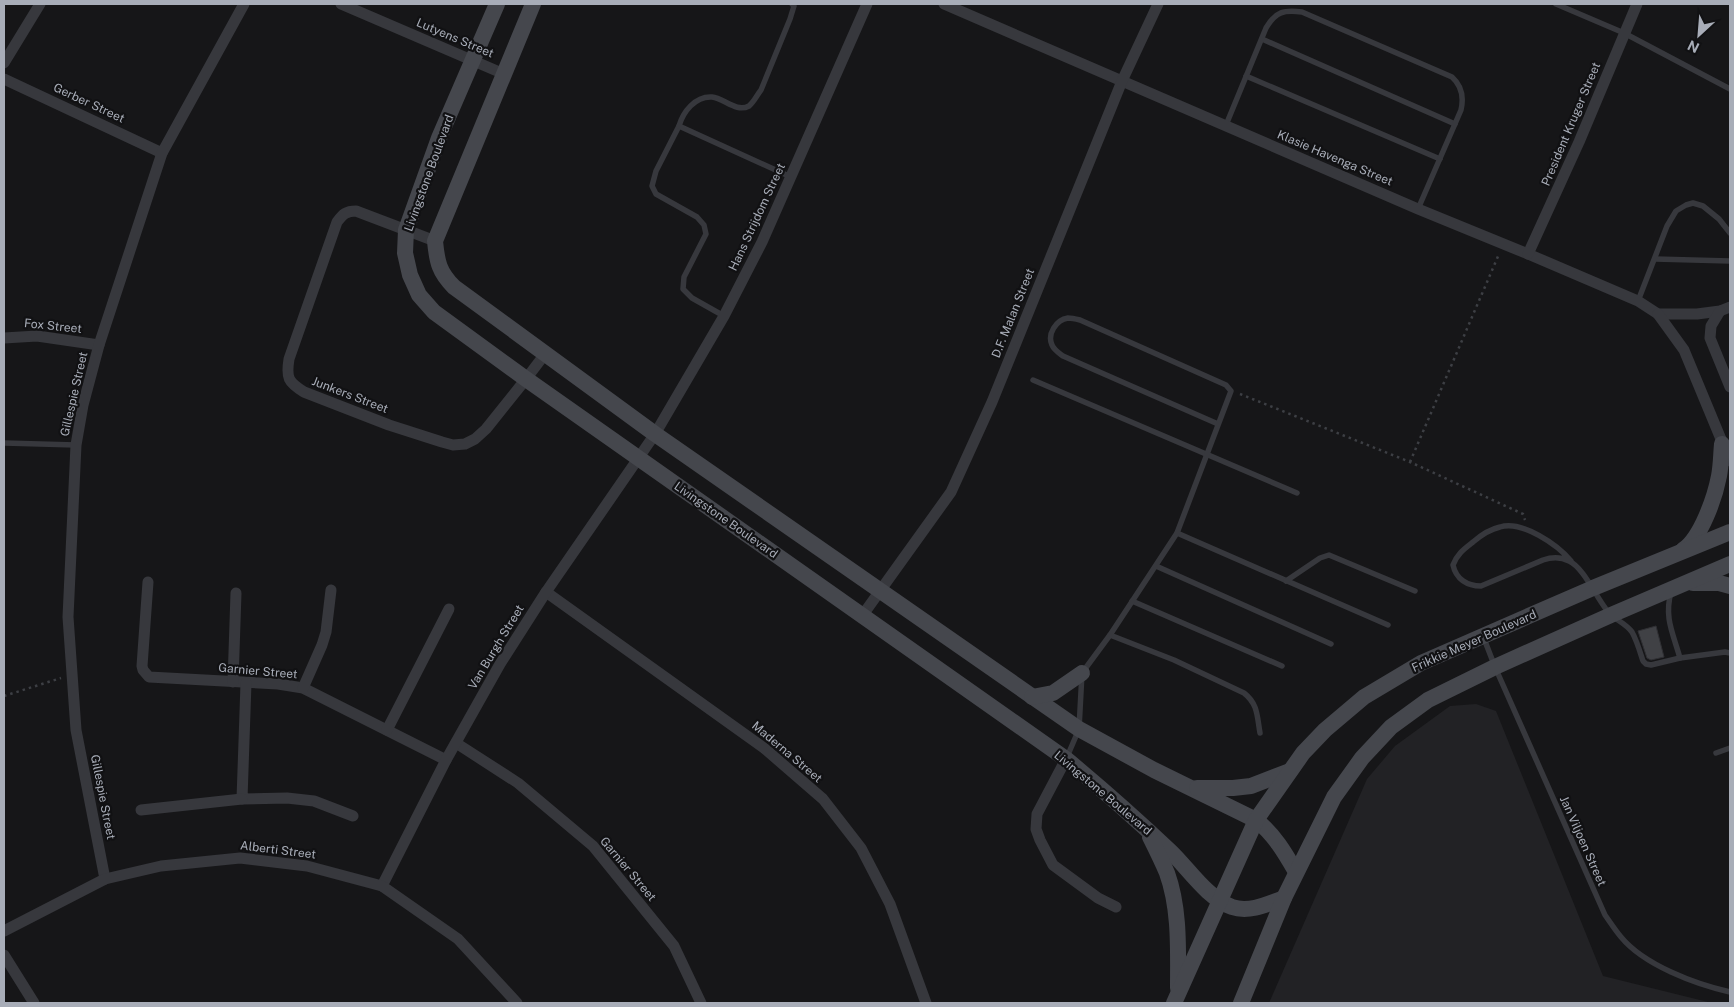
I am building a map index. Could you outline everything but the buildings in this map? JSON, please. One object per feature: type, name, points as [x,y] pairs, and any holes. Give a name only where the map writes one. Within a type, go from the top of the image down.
[{"type":"street","points":[[4,64],[40,4]]},
{"type":"street","name":"Gillespie Street","points":[[105,879],[76,730],[68,617],[76,445],[83,405],[99,345],[162,153],[244,4]]},
{"type":"street","name":"Lutyens Street","points":[[340,4],[504,74]]},
{"type":"street","name":"Livingstone Boulevard","points":[[497,4],[439,138],[406,230],[405,253],[410,275],[419,295],[434,312],[526,380],[1066,759],[1100,787],[1219,901],[1232,908],[1242,909],[1260,906],[1284,898]]},
{"type":"street","points":[[533,4],[435,241],[437,260],[445,278],[454,287],[544,354],[655,434],[1079,729],[1154,770],[1256,820],[1275,839],[1296,872]]},
{"type":"street","name":"Hans Strijdom Street","points":[[655,434],[724,316],[762,242],[867,4]]},
{"type":"street","name":"Klasie Havenga Street","points":[[944,4],[1418,209],[1638,301],[1658,314]]},
{"type":"street","name":"D.F. Malan Street","points":[[862,616],[951,492],[992,402],[1122,81],[1158,4]]},
{"type":"street","name":"President Kruger Street","points":[[1528,254],[1579,142],[1637,4]]},
{"type":"street","name":"Gerber Street","points":[[4,79],[162,153]]},
{"type":"street","name":"Junkers Street","points":[[435,241],[356,211],[343,214],[337,222],[289,359],[287,372],[293,385],[304,392],[389,424],[453,445],[465,444],[475,439],[486,429],[526,380],[544,354]]},
{"type":"street","points":[[1658,314],[1697,314],[1725,309]]},
{"type":"street","points":[[1725,309],[1711,326],[1710,338],[1730,387]]},
{"type":"street","points":[[1658,314],[1684,350],[1730,461]]},
{"type":"street","name":"Fox Street","points":[[4,338],[37,336],[99,345]]},
{"type":"street","name":"Van Burgh Street","points":[[382,886],[446,760],[500,664],[546,592],[655,434]]},
{"type":"street","points":[[1673,556],[1690,545],[1704,521],[1715,494],[1722,444]]},
{"type":"street","name":"Frikkie Meyer Boulevard","points":[[1176,999],[1256,820],[1303,753],[1325,730],[1364,698],[1421,663],[1593,588],[1730,532]]},
{"type":"street","points":[[1241,1003],[1284,898],[1334,797],[1362,758],[1391,727],[1428,700],[1495,667],[1730,564]]},
{"type":"street","name":"Garnier Street","points":[[148,582],[142,666],[146,674],[152,678],[278,684],[303,688],[446,760]]},
{"type":"street","points":[[1678,586],[1720,583],[1730,586]]},
{"type":"street","points":[[303,688],[326,632],[331,590]]},
{"type":"street","name":"Maderna Street","points":[[546,592],[764,748],[823,799],[861,848],[890,904],[926,1003]]},
{"type":"street","points":[[233,682],[236,593]]},
{"type":"street","points":[[386,730],[449,609]]},
{"type":"street","points":[[1032,697],[1053,693],[1082,673]]},
{"type":"street","points":[[242,799],[246,682]]},
{"type":"street","name":"Garnier Street","points":[[456,743],[518,783],[593,846],[674,946],[701,1003]]},
{"type":"street","points":[[1066,759],[1037,814],[1036,829],[1053,865],[1098,898],[1116,907]]},
{"type":"street","points":[[1190,788],[1214,789],[1250,786],[1290,771]]},
{"type":"street","points":[[141,810],[242,799],[287,798],[314,800],[352,816]]},
{"type":"street","points":[[1146,830],[1167,873],[1174,901],[1177,926],[1176,999]]},
{"type":"street","name":"Alberti Street","points":[[4,931],[105,879],[161,866],[240,858],[307,866],[382,886],[458,939],[517,1003]]},
{"type":"street","points":[[4,955],[34,1003]]},
{"type":"lane","points":[[724,316],[692,298],[683,289],[684,278],[706,234],[704,225],[697,217],[656,194],[652,186],[656,171],[686,111],[692,104],[701,99],[712,97],[740,108],[749,106],[755,100],[790,19],[794,6],[792,4]]},
{"type":"lane","points":[[1556,4],[1624,33],[1730,89]]},
{"type":"lane","points":[[1226,125],[1272,19],[1278,14],[1287,11],[1302,12],[1458,82],[1463,100],[1461,110],[1418,209]]},
{"type":"lane","points":[[1262,39],[1455,124]]},
{"type":"lane","points":[[1246,76],[1440,159]]},
{"type":"lane","points":[[679,126],[791,176]]},
{"type":"lane","points":[[1638,301],[1676,211],[1686,204],[1693,203],[1703,206],[1719,219],[1730,233]]},
{"type":"lane","points":[[1655,259],[1730,261]]},
{"type":"lane","points":[[1066,759],[1079,729],[1082,673],[1110,635],[1177,533],[1231,391],[1226,385],[1080,320],[1063,319],[1052,330],[1050,338],[1052,345],[1063,356],[1218,424]]},
{"type":"lane","points":[[1033,380],[1297,493]]},
{"type":"lane","points":[[4,443],[76,445]]},
{"type":"lane","points":[[1571,562],[1552,557],[1481,586],[1467,584],[1457,576],[1453,565],[1460,551],[1477,539],[1500,527],[1513,527],[1527,531],[1558,547],[1571,562],[1593,588],[1611,615],[1623,623],[1633,635],[1643,661],[1646,664],[1652,665],[1680,658],[1730,653]]},
{"type":"lane","points":[[1177,533],[1388,625]]},
{"type":"lane","points":[[1286,580],[1320,558],[1329,555],[1415,591]]},
{"type":"lane","points":[[1156,566],[1331,644]]},
{"type":"lane","points":[[1678,586],[1668,604],[1668,618],[1680,658]]},
{"type":"lane","points":[[1132,601],[1282,666]]},
{"type":"lane","points":[[1110,635],[1174,660],[1244,693],[1252,699],[1260,733]]},
{"type":"lane","name":"Jan Viljoen Street","points":[[1482,636],[1605,915],[1621,938],[1640,954],[1673,973],[1730,992]]},
{"type":"lane","points":[[1716,753],[1730,748]]},
{"type":"path","points":[[1410,462],[1504,244]]},
{"type":"path","points":[[1231,391],[1410,462],[1523,514],[1527,531]]},
{"type":"path","points":[[4,696],[72,674]]},
{"type":"shaded area","points":[[1476,704],[1496,711],[1603,976],[1712,1003],[1269,1003],[1367,779],[1395,746],[1450,706]]}]
